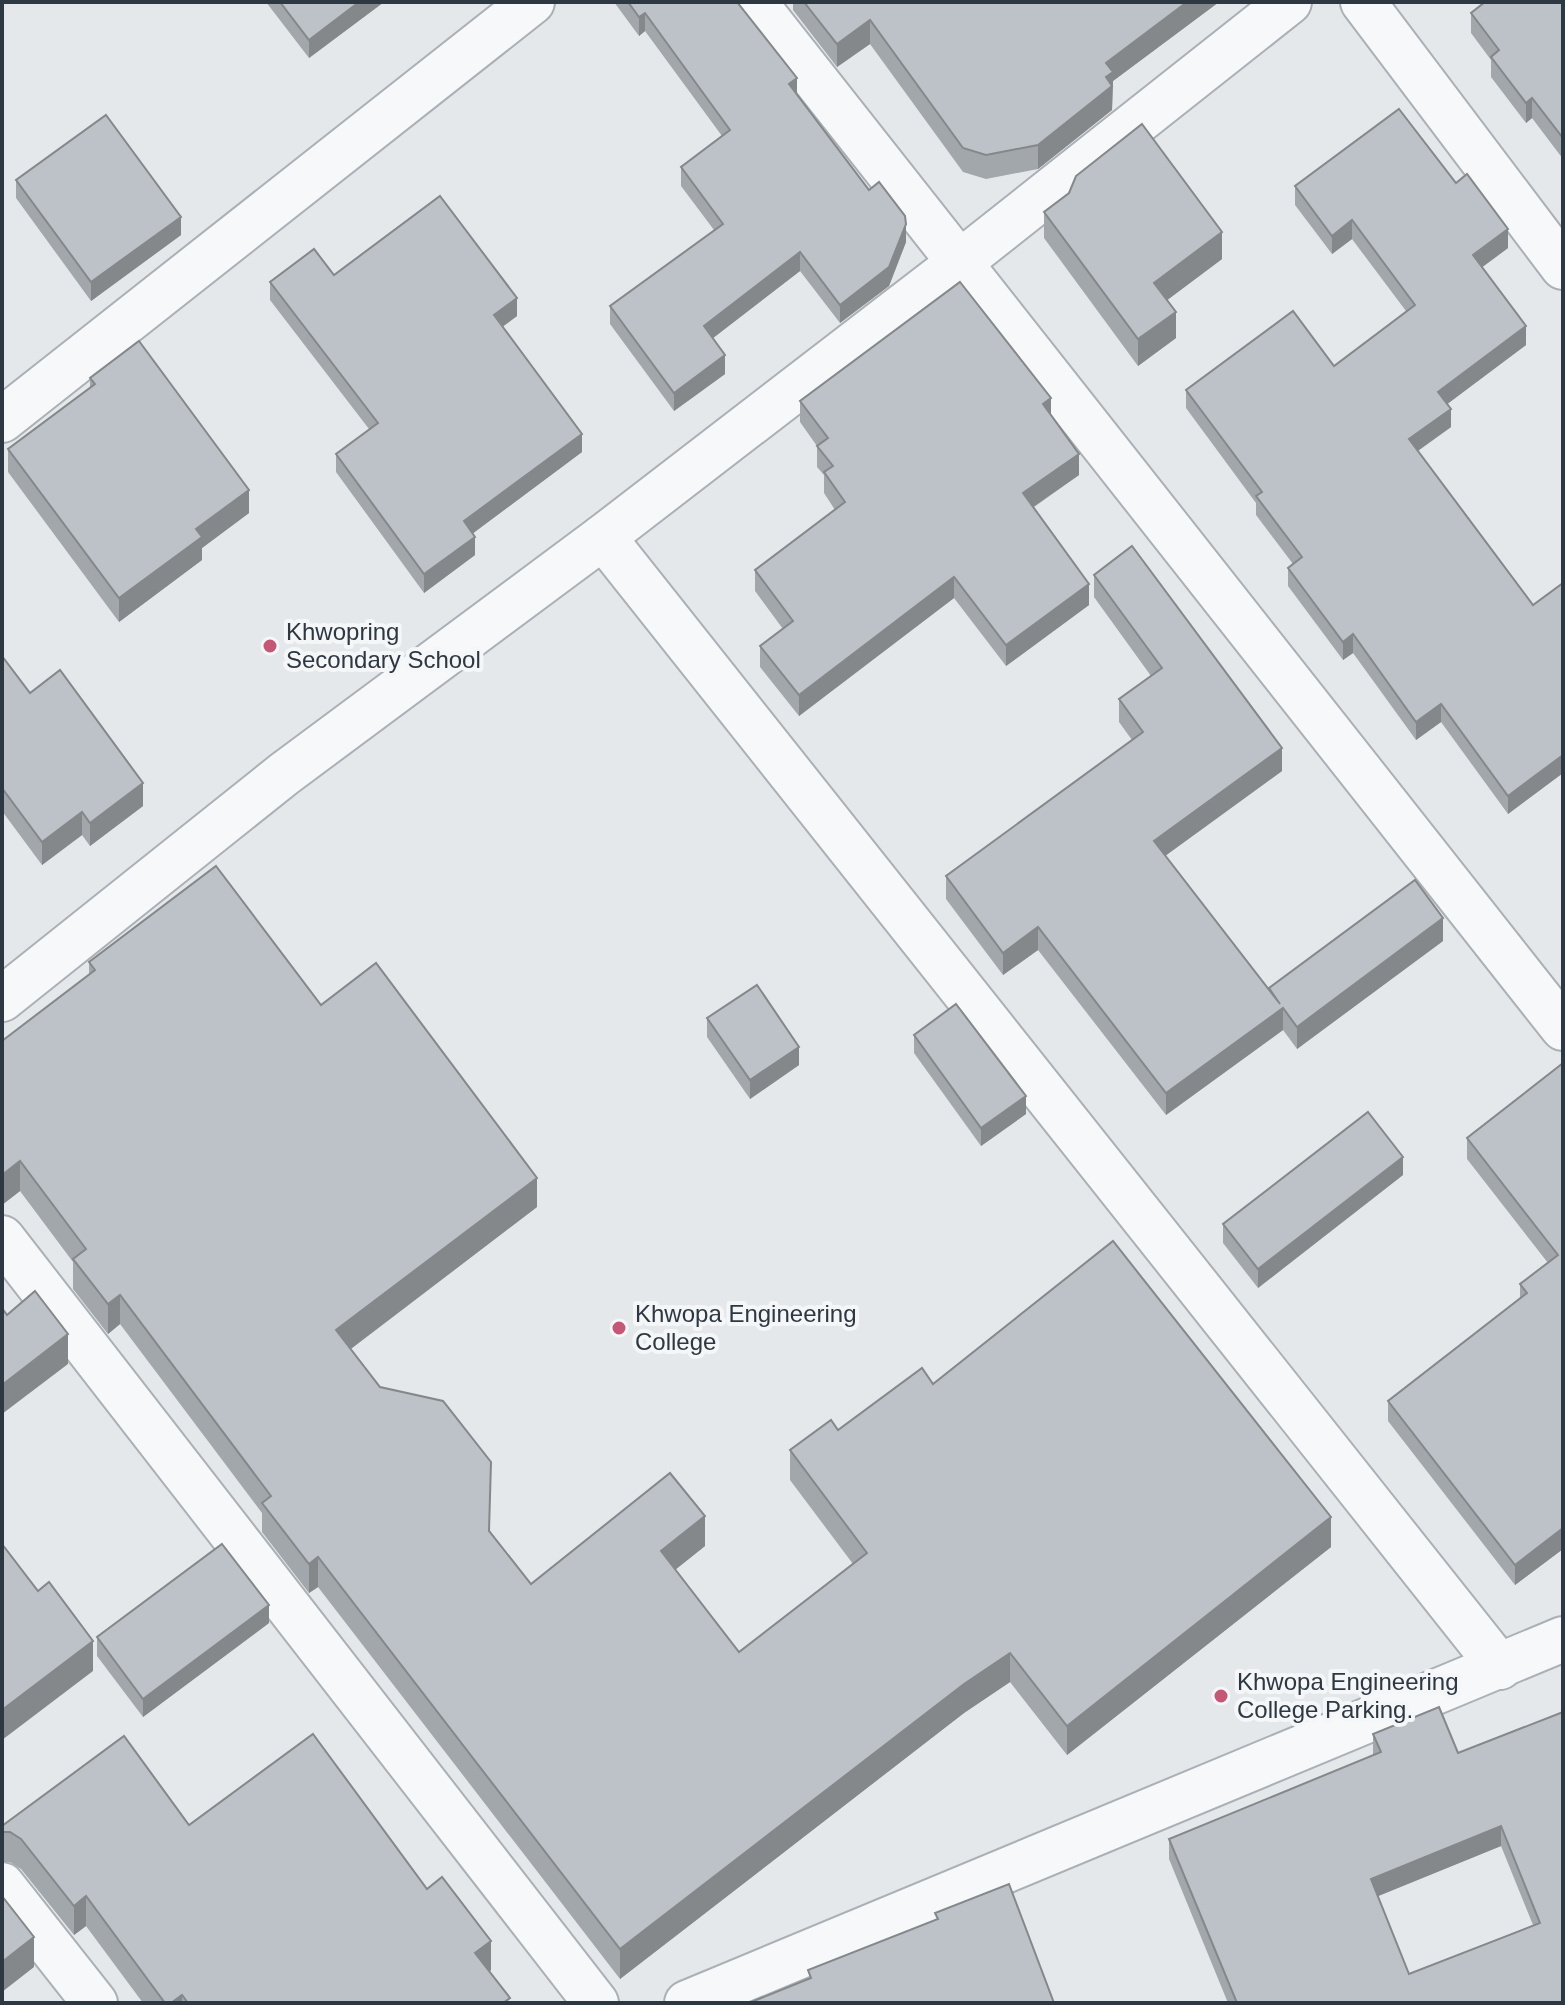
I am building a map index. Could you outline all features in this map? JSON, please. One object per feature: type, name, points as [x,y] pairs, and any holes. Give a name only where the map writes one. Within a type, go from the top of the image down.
[{"type":"street","points":[[2,420],[532,2]]},
{"type":"street","points":[[754,2],[1563,1028]]},
{"type":"street","points":[[2,999],[284,774],[603,537],[959,263],[1289,2]]},
{"type":"street","points":[[1363,2],[1563,267]]},
{"type":"street","points":[[603,537],[1500,1667]]},
{"type":"street","points":[[2,1238],[596,2003]]},
{"type":"street","points":[[687,2003],[1563,1639]]},
{"type":"street","points":[[2,1885],[95,2003]]},
{"type":"building","points":[[280,2],[359,2],[309,40]]},
{"type":"building","points":[[628,2],[737,2],[797,78],[789,84],[869,190],[879,182],[905,216],[906,224],[889,267],[840,305],[800,252],[704,326],[725,355],[674,393],[610,306],[723,224],[681,167],[730,130],[645,13],[639,17]]},
{"type":"building","points":[[804,2],[1187,2],[1106,63],[1113,72],[1106,77],[1112,86],[1038,145],[986,155],[963,148],[870,20],[837,44]]},
{"type":"building","points":[[1485,2],[1563,2],[1563,138],[1532,98],[1526,103],[1491,57],[1499,50],[1471,13]]},
{"type":"building","points":[[1399,109],[1456,183],[1467,174],[1508,229],[1473,255],[1526,326],[1438,392],[1451,409],[1409,439],[1533,605],[1563,583],[1563,755],[1508,796],[1441,704],[1416,722],[1353,634],[1343,642],[1288,568],[1302,557],[1256,496],[1262,492],[1186,390],[1293,311],[1334,366],[1415,305],[1352,220],[1332,236],[1295,186]]},
{"type":"building","points":[[106,115],[181,217],[91,282],[16,180]]},
{"type":"building","points":[[1142,124],[1222,232],[1154,283],[1176,312],[1138,339],[1044,212],[1069,193],[1076,176]]},
{"type":"building","points":[[440,196],[517,298],[494,315],[582,434],[464,521],[475,537],[424,574],[336,454],[378,423],[270,282],[314,249],[334,275]]},
{"type":"building","points":[[960,282],[1051,398],[1043,404],[1079,454],[1023,493],[1089,584],[1006,645],[954,577],[799,695],[760,646],[793,621],[755,570],[845,502],[824,472],[833,466],[817,446],[828,438],[800,401]]},
{"type":"building","points":[[139,341],[249,490],[196,529],[202,537],[119,598],[8,449],[95,384],[90,378]]},
{"type":"building","points":[[1132,546],[1282,748],[1154,841],[1280,1004],[1269,988],[1415,880],[1443,918],[1297,1027],[1283,1008],[1166,1093],[1038,927],[1003,953],[946,876],[1143,732],[1119,699],[1162,668],[1094,575]]},
{"type":"building","points":[[2,656],[30,693],[60,670],[143,783],[90,823],[82,812],[42,842],[2,788]]},
{"type":"building","points":[[216,866],[321,1005],[376,963],[537,1178],[336,1330],[380,1387],[443,1401],[491,1462],[489,1531],[531,1584],[670,1473],[705,1516],[661,1551],[739,1652],[867,1553],[790,1450],[831,1420],[838,1430],[922,1368],[933,1384],[1113,1241],[1331,1517],[1067,1726],[1010,1653],[964,1684],[620,1949],[318,1557],[309,1564],[262,1503],[271,1496],[120,1295],[108,1304],[73,1259],[86,1249],[20,1161],[2,1175],[2,1041],[95,970],[89,962]]},
{"type":"building","points":[[757,985],[799,1047],[750,1080],[707,1018]]},
{"type":"building","points":[[956,1004],[1026,1096],[981,1128],[914,1035]]},
{"type":"building","points":[[1563,1063],[1563,1528],[1515,1565],[1388,1401],[1527,1293],[1520,1284],[1558,1255],[1467,1138]]},
{"type":"building","points":[[1368,1112],[1403,1157],[1258,1269],[1223,1224]]},
{"type":"building","points":[[35,1291],[68,1334],[2,1385],[2,1308],[7,1315]]},
{"type":"building","points":[[2,1544],[38,1591],[49,1582],[93,1641],[2,1710]]},
{"type":"building","points":[[222,1544],[269,1605],[143,1699],[97,1637]]},
{"type":"building","points":[[1439,1707],[1458,1753],[1563,1712],[1563,2003],[1237,2003],[1169,1839],[1381,1752],[1373,1734]],"holes":[[[1501,1826],[1540,1923],[1409,1974],[1371,1879]]]},
{"type":"building","points":[[313,1734],[427,1889],[442,1877],[491,1941],[475,1953],[510,1998],[503,2003],[188,2003],[182,1995],[171,2003],[165,2003],[86,1896],[74,1906],[21,1839],[10,1832],[2,1832],[2,1826],[124,1736],[189,1825]]},
{"type":"building","points":[[1009,1884],[1054,2003],[749,2003],[811,1978],[808,1970],[938,1919],[935,1913]]},
{"type":"building","points":[[2,1896],[34,1937],[2,1962]]},
{"type":"place","name":"Khwopring Secondary School","points":[[270,646]]},
{"type":"place","name":"Khwopa Engineering College","points":[[619,1328]]},
{"type":"place","name":"Khwopa Engineering College Parking.","points":[[1221,1696]]}]
